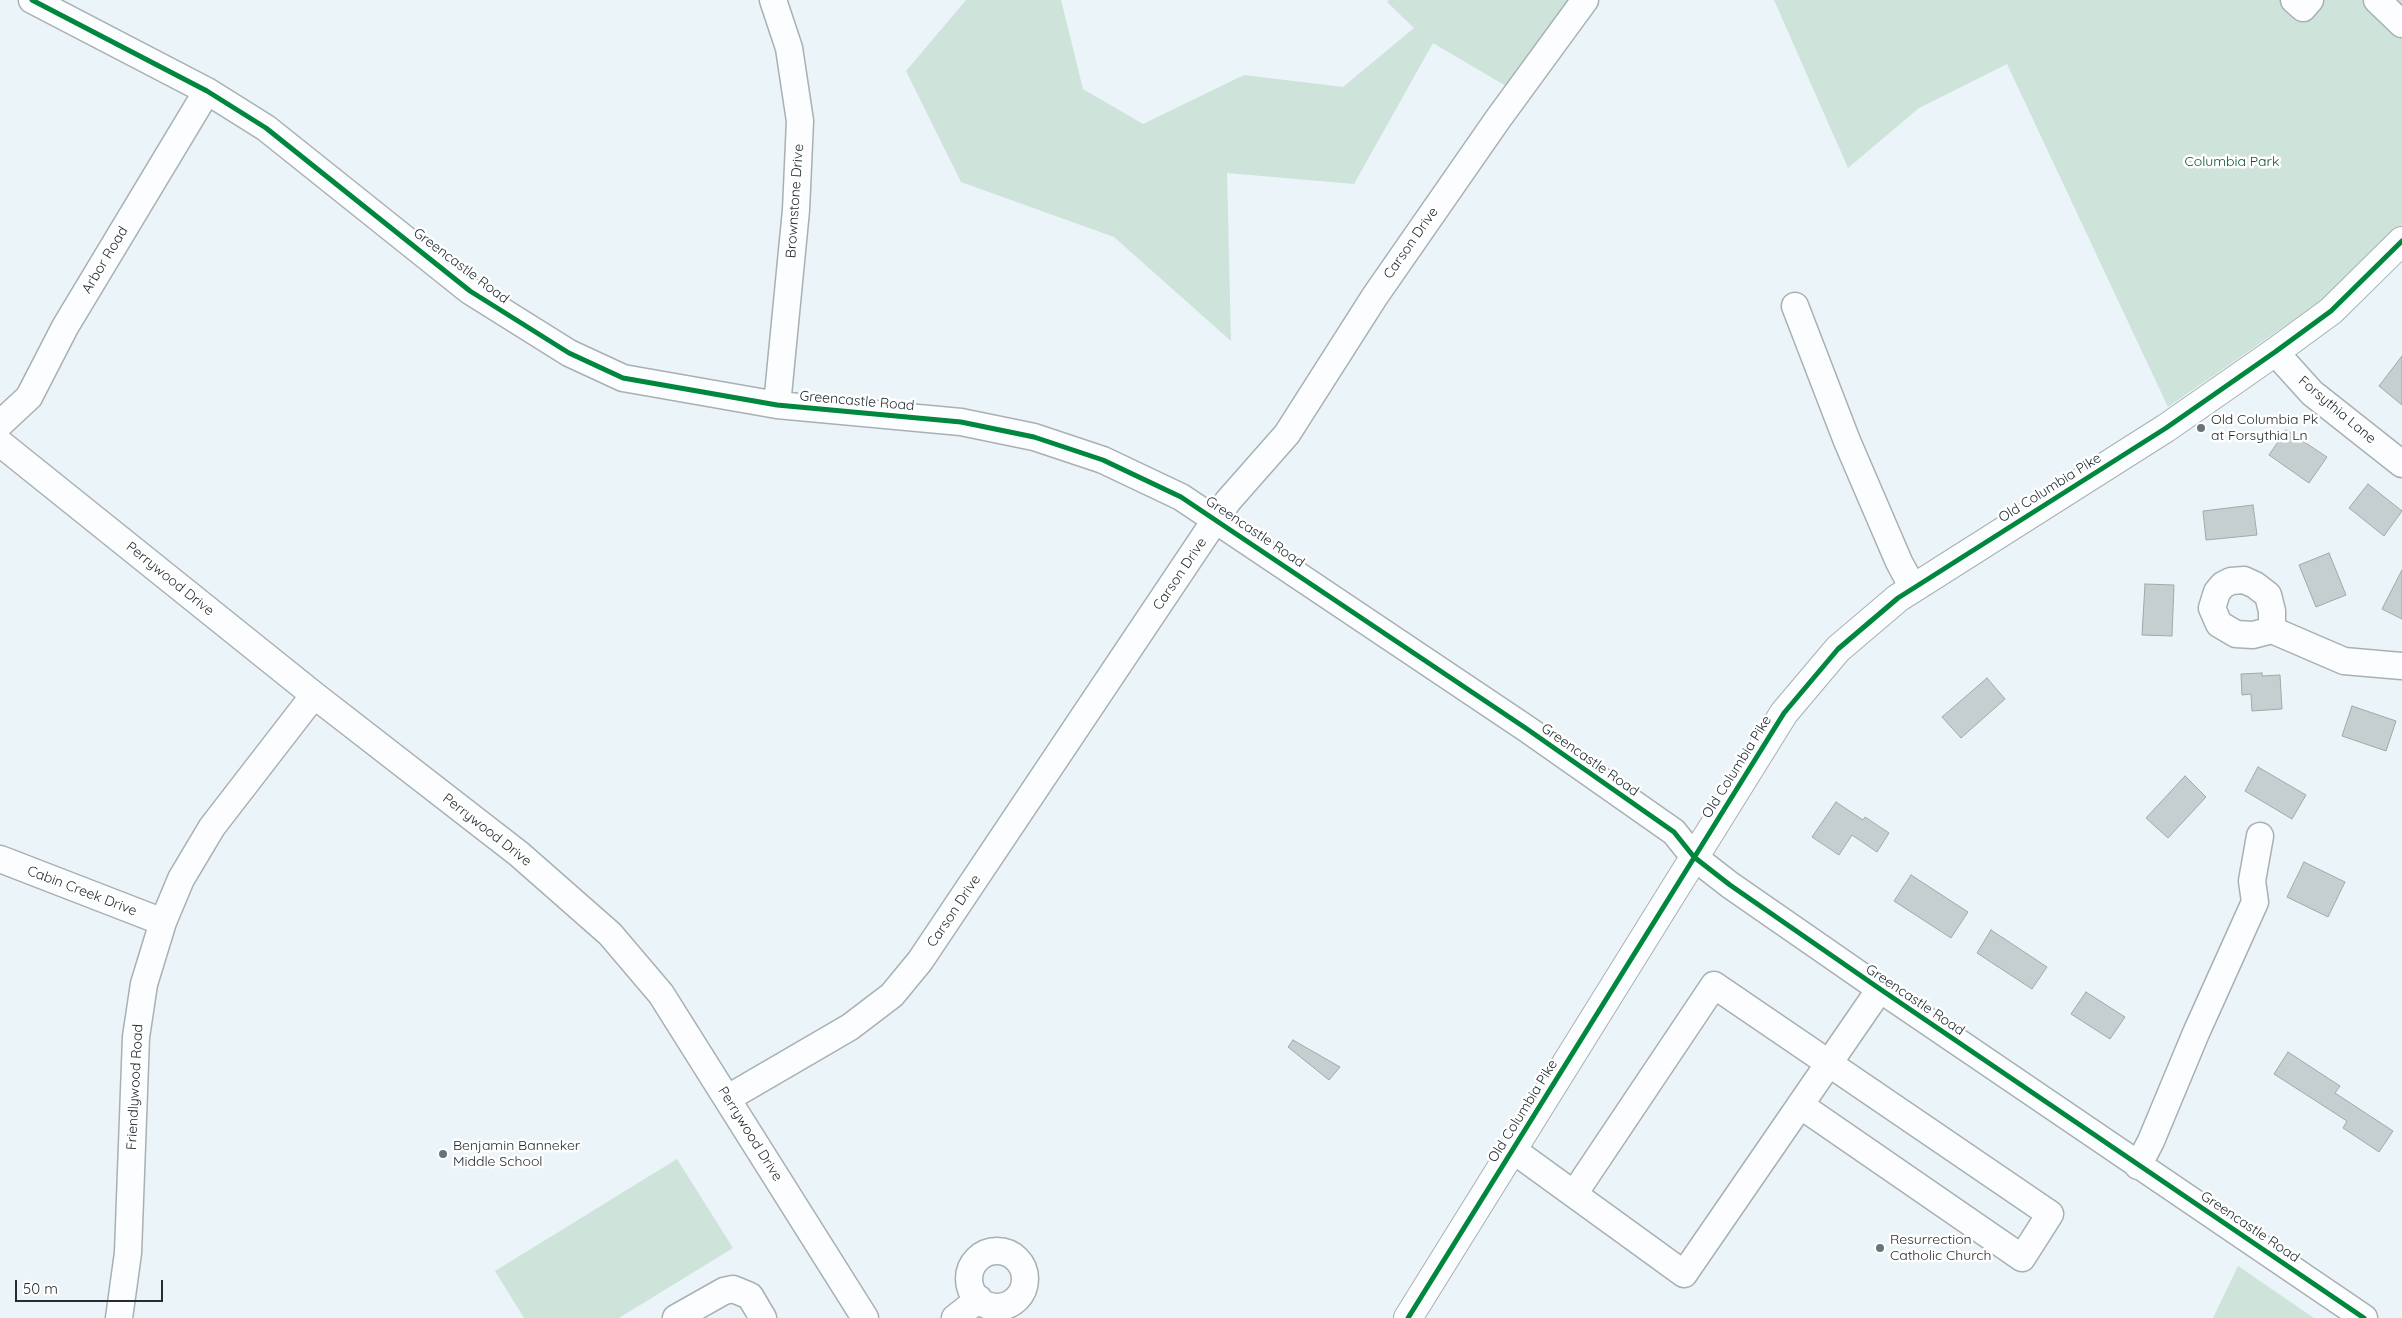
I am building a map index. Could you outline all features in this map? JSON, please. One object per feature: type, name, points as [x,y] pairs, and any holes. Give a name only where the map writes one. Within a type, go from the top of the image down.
[{"type":"main road","name":"Old Columbia Pike","points":[[1408,1318],[1784,713],[1838,649],[1898,598],[2166,428],[2275,352],[2331,311],[2402,241]]},
{"type":"street","name":"Greencastle Road","points":[[32,0],[207,91],[266,128],[470,291],[569,353],[623,378],[777,406],[961,422],[1034,437],[1103,460],[1181,497],[1217,519],[1674,832],[1694,857],[1730,884],[2138,1166],[2364,1318]]},
{"type":"street","name":"Brownstone Drive","points":[[773,0],[789,48],[800,120],[796,210],[777,406]]},
{"type":"street","name":"Carson Drive","points":[[728,1098],[850,1028],[892,995],[920,961],[1228,501],[1287,434],[1375,296],[1498,119],[1585,0]]},
{"type":"street","points":[[2294,0],[2303,8],[2310,0]]},
{"type":"street","name":"Arbor Road","points":[[0,424],[29,397],[65,327],[207,91]]},
{"type":"street","points":[[1795,306],[1847,440],[1899,562],[1913,588]]},
{"type":"street","name":"Forsythia Lane","points":[[2275,352],[2312,393],[2402,464]]},
{"type":"street","name":"Perrywood Drive","points":[[0,443],[314,695],[519,854],[610,934],[661,994],[865,1318]]},
{"type":"street","points":[[2272,630],[2344,660],[2402,666]]},
{"type":"street","name":"Friendlywood Road","points":[[119,1318],[128,1253],[136,1037],[144,984],[163,922],[181,879],[212,827],[314,695]]},
{"type":"street","points":[[2138,1166],[2151,1141],[2196,1032],[2255,902],[2252,881],[2260,836]]},
{"type":"street","name":"Cabin Creek Drive","points":[[0,859],[163,922]]},
{"type":"street","points":[[1574,1194],[1714,985],[2050,1214],[2022,1258],[1800,1105]]},
{"type":"street","points":[[1513,1150],[1684,1274],[1880,989]]},
{"type":"street","points":[[676,1318],[724,1291],[733,1289],[750,1296],[763,1318]]},
{"type":"street","points":[[955,1318],[978,1299]]},
{"type":"green space","points":[[966,0],[1061,0],[1083,89],[1143,124],[1244,75],[1343,87],[1414,28],[1387,2],[1389,0],[1582,0],[1506,86],[1433,43],[1354,184],[1227,173],[1231,341],[1114,237],[961,182],[906,71]]},
{"type":"green space","name":"Columbia Park","points":[[1774,0],[2402,0],[2402,228],[2318,303],[2168,407],[2007,64],[1919,108],[1848,168]]},
{"type":"green space","points":[[677,1159],[733,1248],[619,1318],[524,1318],[495,1271]]},
{"type":"green space","points":[[2238,1266],[2314,1318],[2213,1318]]},
{"type":"building","points":[[2402,356],[2402,405],[2379,386]]},
{"type":"building","points":[[2286,430],[2327,457],[2309,483],[2269,455]]},
{"type":"building","points":[[2368,484],[2402,511],[2384,536],[2349,508]]},
{"type":"building","points":[[2253,505],[2257,535],[2206,540],[2203,511]]},
{"type":"building","points":[[2329,553],[2346,595],[2316,607],[2299,565]]},
{"type":"building","points":[[2402,570],[2402,619],[2382,609]]},
{"type":"building","points":[[2145,584],[2174,585],[2172,636],[2142,635]]},
{"type":"building","points":[[2262,673],[2262,676],[2280,675],[2282,709],[2252,711],[2251,694],[2242,695],[2241,674]]},
{"type":"building","points":[[1987,678],[2005,699],[1961,738],[1942,717]]},
{"type":"building","points":[[2352,706],[2396,721],[2386,751],[2342,736]]},
{"type":"building","points":[[2258,767],[2306,795],[2292,819],[2245,791]]},
{"type":"building","points":[[2185,776],[2206,797],[2168,838],[2146,818]]},
{"type":"building","points":[[1836,802],[1863,820],[1865,817],[1889,833],[1877,852],[1852,835],[1839,855],[1812,837]]},
{"type":"building","points":[[2304,862],[2345,882],[2328,917],[2287,897]]},
{"type":"building","points":[[1911,875],[1968,912],[1951,938],[1894,901]]},
{"type":"building","points":[[1991,930],[2047,967],[2032,989],[1977,953]]},
{"type":"building","points":[[2086,992],[2125,1017],[2110,1039],[2071,1014]]},
{"type":"building","points":[[1293,1040],[1340,1067],[1329,1080],[1288,1047]]},
{"type":"building","points":[[2288,1052],[2340,1086],[2335,1093],[2393,1131],[2379,1152],[2343,1128],[2347,1121],[2274,1074]]},
{"type":"cycle path","points":[[32,0],[207,91],[266,128],[470,291],[569,353],[623,378],[777,405],[961,422],[1034,437],[1103,460],[1181,497],[1527,729],[1674,832],[1694,857],[1730,885],[2364,1318]]},
{"type":"cycle path","points":[[1408,1318],[1784,713],[1838,649],[1898,598],[2166,428],[2275,352],[2331,311],[2402,241]]},
{"type":"place","name":"Old Columbia Pk at Forsythia Ln","points":[[2201,428]]},
{"type":"place","name":"Benjamin Banneker Middle School","points":[[443,1154]]},
{"type":"place","name":"Resurrection Catholic Church","points":[[1880,1248]]}]
